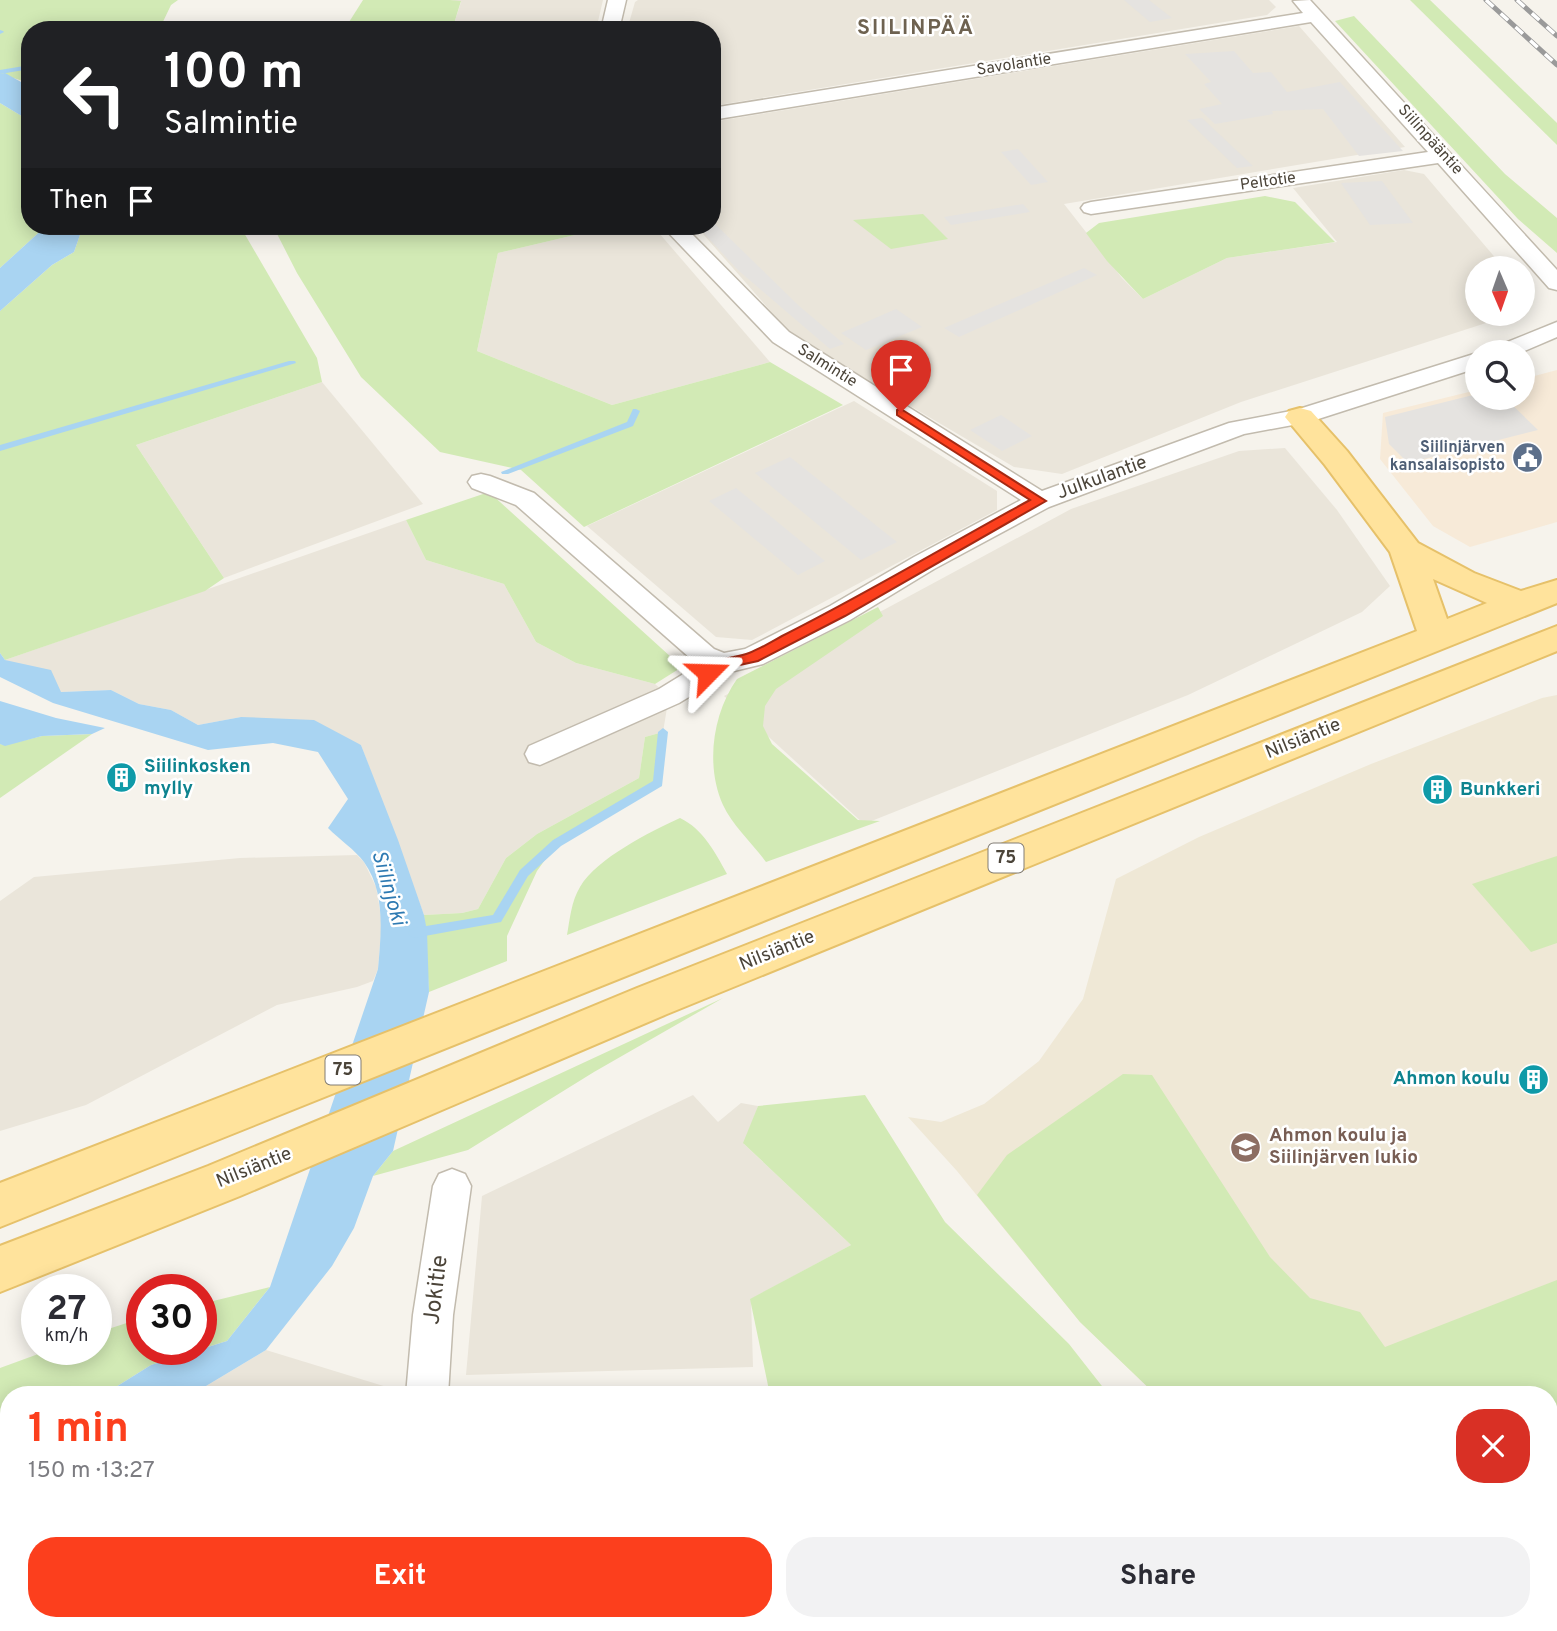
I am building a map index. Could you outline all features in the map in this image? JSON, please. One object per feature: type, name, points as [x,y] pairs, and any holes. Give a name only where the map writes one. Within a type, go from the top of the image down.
[{"type":"main road","points":[[1300,417],[1336,458],[1406,550],[1436,637]]},
{"type":"main road","points":[[1406,550],[1462,581],[1520,603]]},
{"type":"main road","name":"75","points":[[0,1205],[223,1119],[1520,603],[1557,591]]},
{"type":"main road","name":"Nilsiäntie","points":[[0,1269],[224,1181],[652,1001],[1553,642]]},
{"type":"street","points":[[612,21],[617,0]]},
{"type":"street","name":"Siilinpääntie","points":[[1301,0],[1557,283]]},
{"type":"street","name":"Savolantie","points":[[721,113],[1315,16]]},
{"type":"street","name":"Peltotie","points":[[1091,208],[1444,156]]},
{"type":"street","name":"Salmintie","points":[[681,235],[781,337],[1040,501]]},
{"type":"street","points":[[1532,340],[1557,329]]},
{"type":"street","points":[[1535,346],[1557,343]]},
{"type":"street","name":"Julkulantie","points":[[540,754],[669,696],[721,664],[753,657],[830,618],[1040,501],[1238,428],[1300,417],[1465,364]]},
{"type":"street","points":[[481,482],[526,499],[704,656],[721,664]]},
{"type":"street","name":"Jokitie","points":[[427,1386],[433,1315],[452,1186]]},
{"type":"shaded area","points":[[450,0],[603,0],[598,21],[455,21],[461,2]]},
{"type":"shaded area","points":[[1124,0],[1149,0],[1172,18],[1150,22]]},
{"type":"shaded area","points":[[1269,0],[1276,7],[1267,15],[721,105],[721,21],[630,21],[635,2]]},
{"type":"shaded area","points":[[1299,26],[1405,147],[1064,204],[1122,278],[1143,299],[1227,258],[1337,242],[1293,188],[1404,170],[1424,174],[1494,256],[1465,256],[1465,326],[1477,326],[1241,402],[1062,474],[1014,467],[883,390],[810,356],[704,235],[721,235],[721,121]]},
{"type":"shaded area","points":[[1234,51],[1253,73],[1271,72],[1287,92],[1340,82],[1403,151],[1359,156],[1323,109],[1272,111],[1273,114],[1215,124],[1199,109],[1222,104],[1204,84],[1211,82],[1185,54]]},
{"type":"shaded area","points":[[1202,118],[1253,166],[1237,168],[1187,120]]},
{"type":"shaded area","points":[[1018,149],[1048,182],[1031,185],[1001,152]]},
{"type":"shaded area","points":[[1382,181],[1413,223],[1370,225],[1341,183]]},
{"type":"shaded area","points":[[1023,204],[1030,212],[951,225],[944,217]]},
{"type":"shaded area","points":[[721,230],[798,305],[844,344],[830,349],[739,271],[705,235],[721,235]]},
{"type":"shaded area","points":[[575,235],[661,235],[770,362],[612,405],[477,351],[498,253]]},
{"type":"shaded area","points":[[1084,268],[1097,275],[959,337],[944,328]]},
{"type":"shaded area","points":[[896,309],[922,327],[866,350],[841,333]]},
{"type":"shaded area","points":[[1557,370],[1557,522],[1470,547],[1433,526],[1380,459],[1383,413],[1465,393],[1465,410],[1535,410],[1535,376]]},
{"type":"shaded area","points":[[322,382],[423,504],[224,578],[136,445]]},
{"type":"shaded area","points":[[1465,397],[1465,410],[1517,410],[1538,430],[1408,463],[1389,444],[1385,417]]},
{"type":"shaded area","points":[[854,401],[997,491],[997,510],[752,640],[716,637],[587,526]]},
{"type":"shaded area","points":[[1001,415],[1032,436],[1002,451],[970,430]]},
{"type":"shaded area","points":[[1285,448],[1337,510],[1390,586],[1362,612],[1188,695],[864,824],[724,696],[1071,509],[1239,451]]},
{"type":"shaded area","points":[[790,457],[897,542],[861,560],[755,473]]},
{"type":"shaded area","points":[[736,488],[825,561],[798,575],[709,501]]},
{"type":"shaded area","points":[[406,520],[426,560],[504,584],[536,642],[576,663],[655,684],[669,696],[663,732],[645,737],[639,778],[537,834],[506,858],[478,909],[462,913],[424,915],[361,745],[241,717],[198,725],[171,710],[139,704],[111,690],[60,692],[5,660]]},
{"type":"shaded area","name":"Ahmon koulu ja Siilinjärven lukio","points":[[1557,695],[1557,1386],[1147,1386],[1080,1322],[957,1171],[908,1117],[941,1122],[984,1104],[1039,1061],[1083,999],[1116,879],[1199,837],[1371,764],[1542,698]]},
{"type":"shaded area","points":[[357,855],[364,862],[376,887],[382,922],[378,969],[373,981],[277,1005],[86,1105],[0,1131],[0,901],[34,877],[240,858]]},
{"type":"shaded area","points":[[693,1095],[718,1122],[741,1103],[758,1106],[744,1144],[851,1245],[751,1299],[753,1367],[466,1375],[482,1196]]},
{"type":"shaded area","points":[[266,1350],[383,1386],[206,1386]]},
{"type":"green space","points":[[0,0],[178,0],[171,5],[163,21],[21,21],[21,80],[0,74]]},
{"type":"green space","points":[[363,0],[461,1],[455,21],[350,21]]},
{"type":"green space","points":[[1410,0],[1430,0],[1557,123],[1557,145]]},
{"type":"green space","points":[[1354,16],[1505,174],[1557,218],[1557,253],[1518,219],[1335,21]]},
{"type":"green space","points":[[0,103],[21,116],[21,235],[36,235],[0,268]]},
{"type":"green space","points":[[1265,196],[1295,202],[1335,242],[1227,258],[1143,299],[1107,261],[1086,233],[1099,223]]},
{"type":"green space","points":[[923,214],[948,239],[891,249],[853,220]]},
{"type":"green space","points":[[80,235],[245,235],[317,358],[322,382],[136,445],[224,578],[205,591],[5,660],[0,653],[0,311],[52,265],[74,252]]},
{"type":"green space","points":[[278,235],[575,235],[498,253],[477,351],[612,405],[770,362],[843,405],[584,527],[521,470],[440,452],[361,377],[297,273]]},
{"type":"green space","points":[[489,492],[682,667],[655,684],[576,663],[536,642],[504,584],[426,560],[406,520]]},
{"type":"green space","points":[[878,607],[883,616],[776,689],[765,706],[763,726],[772,744],[858,820],[880,821],[766,862],[732,820],[717,789],[714,740],[722,707],[737,679]]},
{"type":"green space","points":[[663,732],[658,783],[557,843],[537,871],[507,936],[507,961],[429,992],[424,915],[462,913],[478,909],[506,858],[537,834],[639,778],[645,737]]},
{"type":"green space","points":[[92,734],[0,798],[0,744],[42,736]]},
{"type":"green space","points":[[680,818],[702,835],[727,874],[567,935],[575,899],[588,876],[625,847]]},
{"type":"green space","points":[[1557,856],[1557,943],[1531,952],[1472,884]]},
{"type":"green space","points":[[723,998],[594,1072],[468,1150],[373,1176],[393,1151]]},
{"type":"green space","points":[[1123,1074],[1152,1075],[1270,1257],[1310,1298],[1360,1312],[1385,1347],[1557,1280],[1557,1386],[1147,1386],[1080,1322],[977,1195],[1007,1155]]},
{"type":"green space","points":[[865,1095],[945,1222],[1069,1344],[1102,1386],[768,1386],[750,1299],[851,1245],[743,1143],[758,1106]]},
{"type":"green space","points":[[270,1287],[227,1341],[217,1344],[217,1300]]},
{"type":"green space","points":[[126,1323],[126,1365],[151,1365],[117,1386],[0,1386],[0,1368],[21,1360],[21,1365],[112,1365],[112,1328]]},
{"type":"water","points":[[5,73],[21,82],[21,116],[0,103],[0,74]]},
{"type":"water","points":[[36,235],[80,235],[74,252],[52,265],[0,311],[0,268]]},
{"type":"water","name":"Siilinjoki","points":[[0,653],[5,660],[51,670],[61,692],[111,690],[139,704],[171,710],[198,725],[241,717],[314,720],[361,745],[424,915],[429,992],[393,1151],[373,1176],[354,1228],[332,1266],[266,1350],[206,1386],[117,1386],[151,1365],[217,1365],[217,1344],[227,1341],[270,1287],[378,969],[379,900],[371,874],[364,862],[328,828],[348,799],[318,752],[273,743],[208,750],[53,703],[0,677]]},
{"type":"water","points":[[0,701],[56,718],[105,728],[92,734],[42,736],[5,746],[0,744]]},
{"type":"waterway","points":[[0,72],[21,68]]},
{"type":"waterway","points":[[0,448],[292,363]]},
{"type":"waterway","points":[[505,472],[630,424],[636,411]]},
{"type":"waterway","points":[[414,933],[497,919],[524,873],[557,843],[658,783],[663,732]]},
{"type":"railway","points":[[1486,0],[1557,65]]},
{"type":"railway","points":[[1517,0],[1557,36]]},
{"type":"place","name":"Siilinjärven kansalaisopisto","points":[[1528,457]]},
{"type":"place","name":"Siilinkosken mylly","points":[[121,778]]},
{"type":"place","name":"Bunkkeri","points":[[1437,790]]},
{"type":"place","name":"Ahmon koulu","points":[[1533,1079]]},
{"type":"place","name":"Ahmon koulu ja Siilinjärven lukio","points":[[1246,1147]]},
{"type":"district","name":"SIILINPÄÄ","points":[[916,28]]},
{"type":"route","points":[[708,673],[721,664],[753,657],[840,613],[924,563],[1040,501],[901,412]]}]
